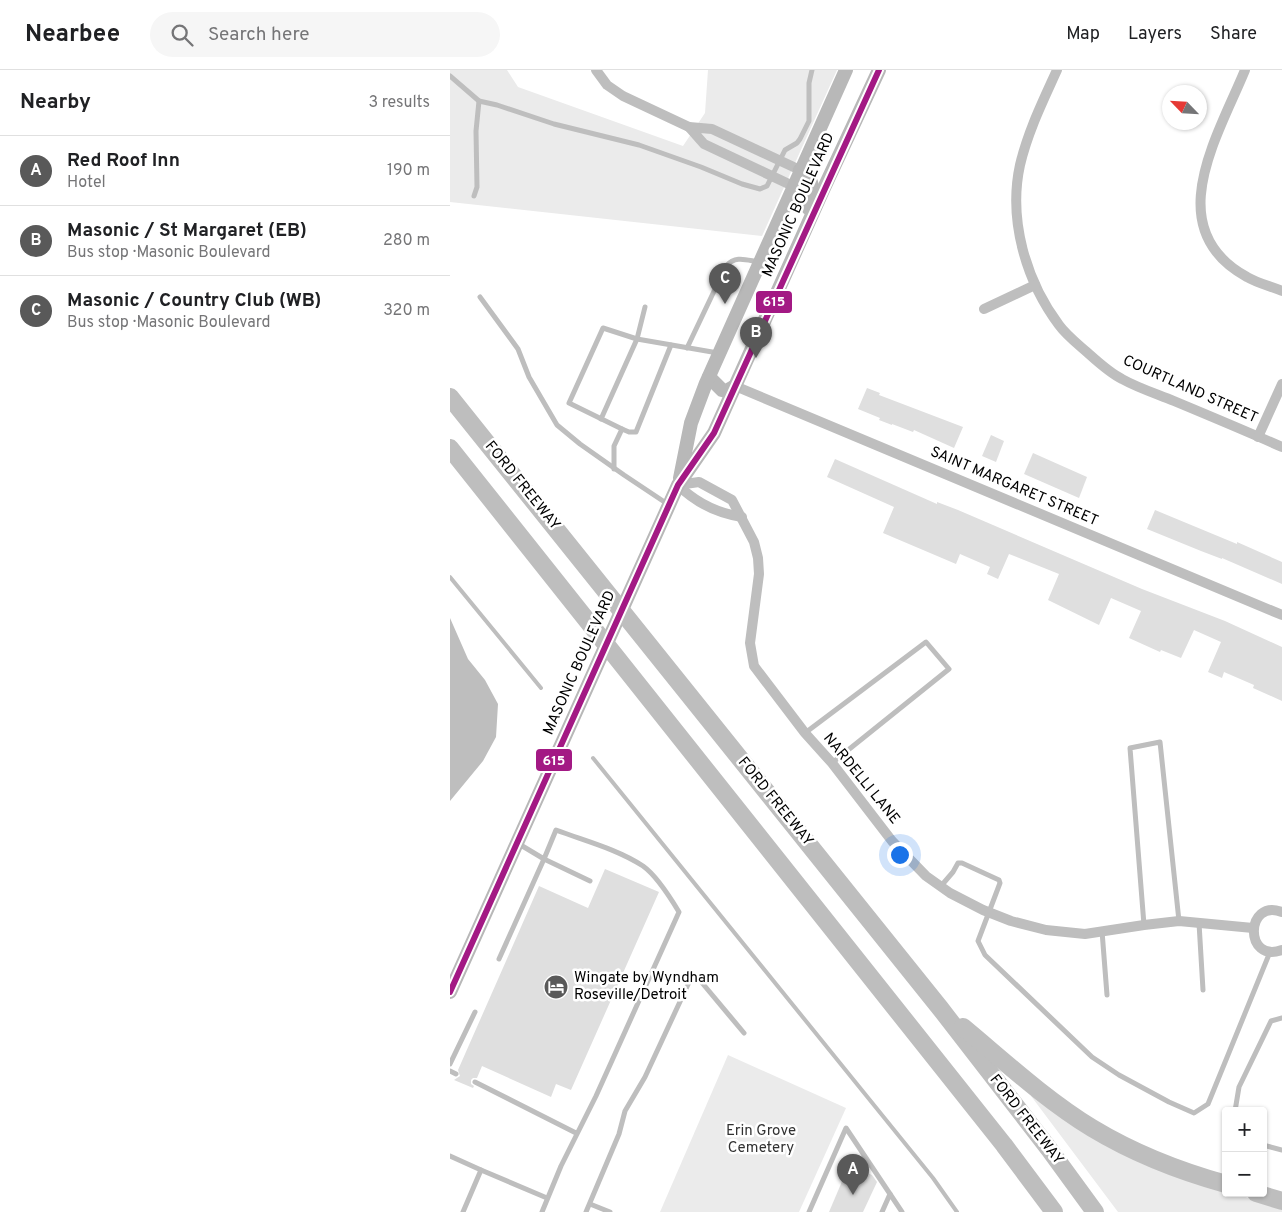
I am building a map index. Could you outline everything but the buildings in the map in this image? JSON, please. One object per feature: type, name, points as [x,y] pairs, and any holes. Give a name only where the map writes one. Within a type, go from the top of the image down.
[{"type":"highway","name":"FORD FREEWAY","points":[[450,397],[940,1008],[1095,1212]]},
{"type":"highway","points":[[450,448],[1004,1145],[1054,1212]]},
{"type":"highway","points":[[940,1008],[1047,1096],[1091,1128],[1130,1149],[1164,1164],[1222,1183]]},
{"type":"highway","points":[[1267,1196],[1282,1201]]},
{"type":"main road","name":"MASONIC BOULEVARD","points":[[450,992],[454,970],[517,843],[670,505],[678,485],[691,423],[708,377],[846,70]]},
{"type":"main road","name":"MASONIC BOULEVARD","points":[[678,485],[714,433],[879,70]]},
{"type":"main road","points":[[785,277],[789,252],[813,197],[813,188],[808,176],[800,170]]},
{"type":"main road","points":[[708,377],[722,390],[726,391],[735,386]]},
{"type":"street","points":[[596,70],[607,85],[622,96],[689,127],[712,130],[800,170]]},
{"type":"street","name":"COURTLAND STREET","points":[[1058,70],[1038,112],[1026,144],[1018,175],[1017,213],[1020,234],[1027,264],[1035,285],[1047,307],[1060,327],[1096,360],[1121,379],[1282,447]]},
{"type":"street","points":[[1245,70],[1206,163],[1200,199],[1201,217],[1205,234],[1214,249],[1229,264],[1247,277],[1282,291]]},
{"type":"street","points":[[689,127],[704,144],[793,186]]},
{"type":"street","points":[[984,309],[1035,285]]},
{"type":"street","points":[[1258,437],[1282,384]]},
{"type":"street","name":"SAINT MARGARET STREET","points":[[735,386],[1282,615]]},
{"type":"street","name":"NARDELLI LANE","points":[[678,485],[699,482],[732,500],[754,542],[758,558],[750,643],[754,666],[892,841],[926,876],[950,893],[989,912],[1011,921],[1046,930],[1085,934],[1179,921],[1253,928]]},
{"type":"street","points":[[678,485],[690,497],[724,514],[742,517]]},
{"type":"street","points":[[1282,912],[1270,910],[1262,913],[1256,920],[1253,928],[1257,944],[1263,949],[1270,952],[1282,950]]},
{"type":"lane","points":[[450,76],[479,101],[554,124],[639,145],[760,190],[767,186],[785,150],[792,147],[800,139],[809,121],[809,82],[812,70]]},
{"type":"lane","points":[[474,196],[477,187],[476,131],[479,101]]},
{"type":"lane","points":[[687,348],[726,266],[737,258],[759,262]]},
{"type":"lane","points":[[480,298],[518,349],[529,377],[557,425],[614,469],[670,505]]},
{"type":"lane","points":[[601,419],[637,339],[645,307]]},
{"type":"lane","points":[[671,345],[636,432],[622,429],[569,403],[604,328],[637,339],[719,353]]},
{"type":"lane","points":[[614,469],[614,446],[622,429]]},
{"type":"lane","points":[[805,733],[926,642],[949,670],[832,763]]},
{"type":"lane","points":[[1144,925],[1130,748],[1160,742],[1179,921]]},
{"type":"lane","points":[[499,960],[556,830],[617,852],[644,867],[665,890],[679,912],[596,1096],[576,1133],[542,1212]]},
{"type":"lane","points":[[517,843],[544,859],[590,881]]},
{"type":"lane","points":[[940,886],[953,872],[958,863],[962,863],[999,880],[1000,883],[978,941],[985,955],[1092,1057],[1119,1075],[1194,1113],[1208,1104],[1270,952]]},
{"type":"lane","points":[[1199,923],[1204,990]]},
{"type":"lane","points":[[1102,932],[1107,995]]},
{"type":"lane","points":[[586,1212],[619,1134],[625,1111],[645,1077],[691,978],[698,978],[744,1033]]},
{"type":"lane","points":[[450,1064],[475,1012]]},
{"type":"lane","points":[[1236,1107],[1240,1087],[1271,1021],[1282,1018]]},
{"type":"lane","points":[[450,1071],[456,1074]]},
{"type":"lane","points":[[475,1082],[576,1133]]},
{"type":"lane","points":[[809,1212],[846,1128],[902,1212]]},
{"type":"lane","points":[[1267,1146],[1282,1150]]},
{"type":"lane","points":[[450,1156],[547,1198]]},
{"type":"lane","points":[[463,1212],[481,1170]]},
{"type":"lane","points":[[882,1212],[890,1194]]},
{"type":"lane","points":[[590,1204],[610,1212]]},
{"type":"green space","points":[[450,70],[507,70],[518,87],[683,146],[705,113],[708,70],[837,70],[762,236],[450,202]]},
{"type":"green space","name":"Erin Grove Cemetery","points":[[728,1055],[846,1108],[799,1212],[660,1212]]},
{"type":"green space","points":[[1034,1094],[1222,1190],[1222,1197],[1245,1197],[1282,1208],[1282,1212],[1118,1212],[1031,1096]]},
{"type":"shaded area","points":[[450,618],[468,659],[485,680],[498,704],[496,737],[483,761],[450,801]]},
{"type":"waterway","points":[[450,577],[541,688]]},
{"type":"waterway","points":[[593,758],[933,1178],[957,1212]]},
{"type":"transit line","name":"615","points":[[450,992],[678,485],[714,433],[879,70]]},
{"type":"place","name":"Masonic / Country Club (WB)","points":[[725,304]]},
{"type":"place","name":"Masonic / St Margaret (EB)","points":[[756,358]]},
{"type":"place","name":"Wingate by Wyndham Roseville/Detroit","points":[[556,987]]},
{"type":"place","name":"Red Roof Inn","points":[[853,1195]]}]
